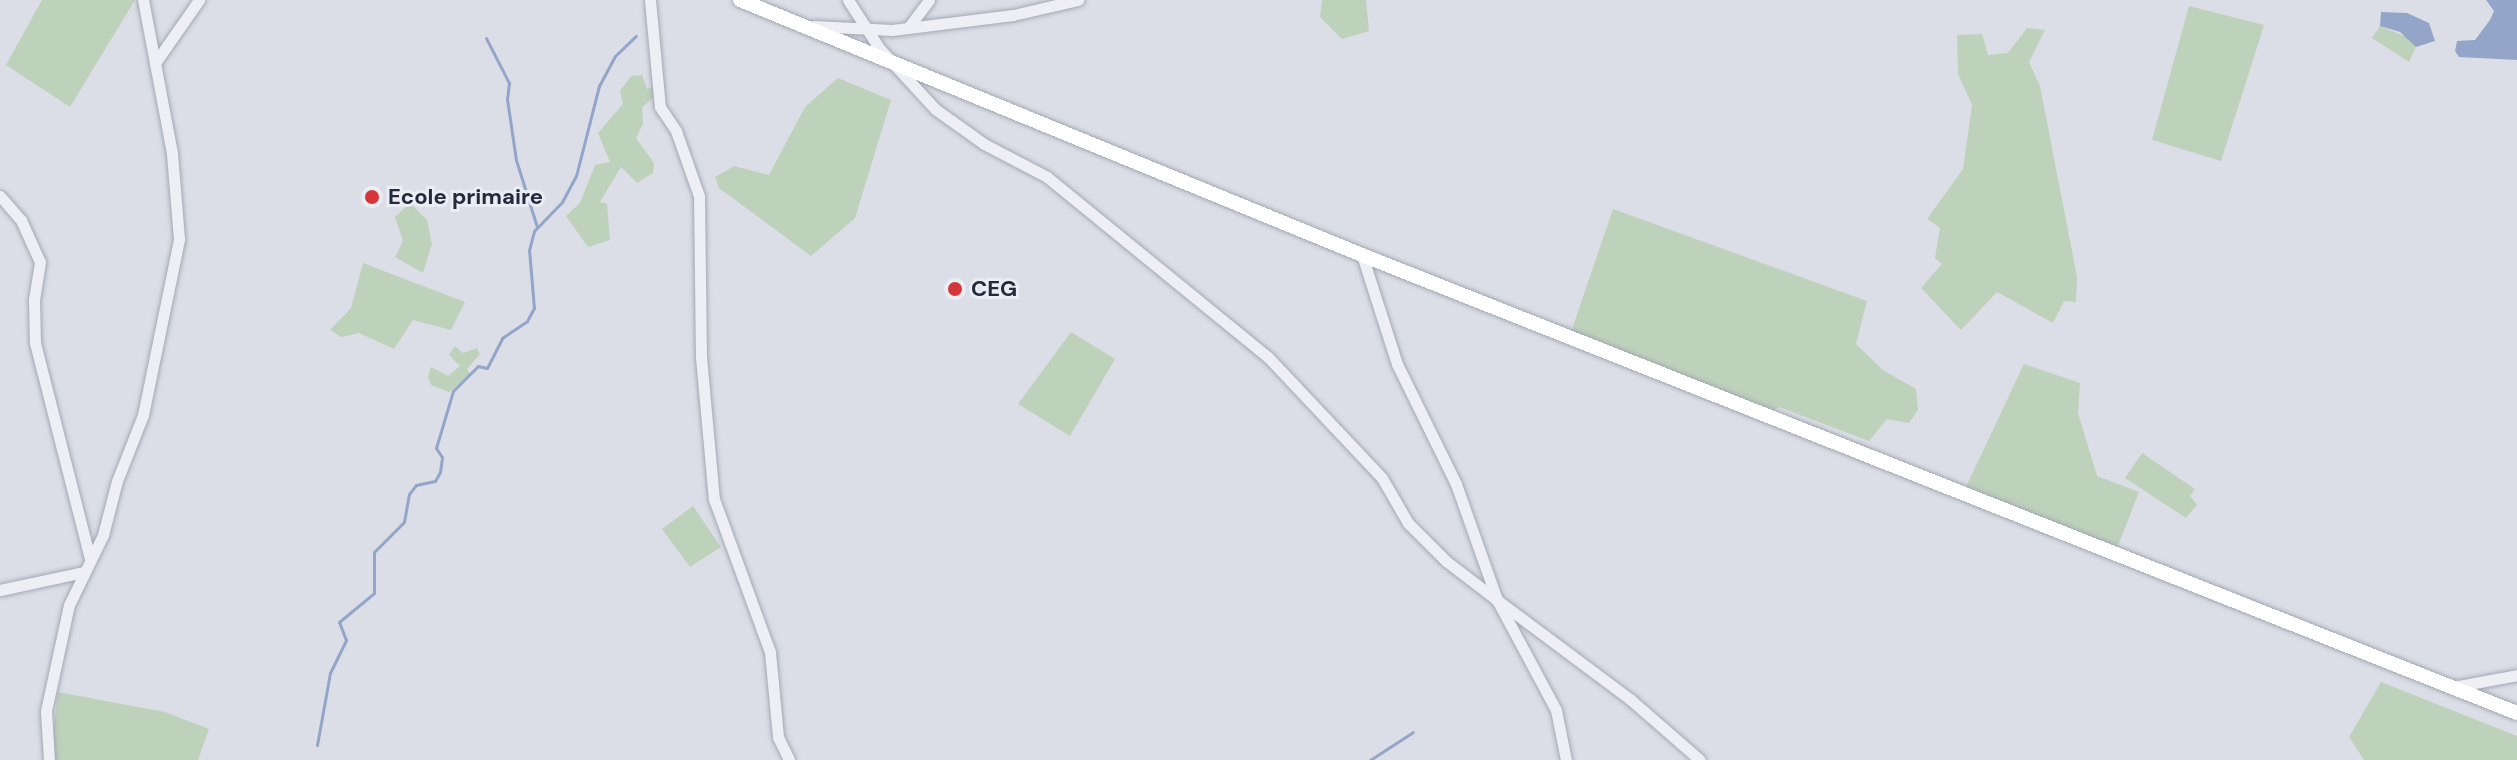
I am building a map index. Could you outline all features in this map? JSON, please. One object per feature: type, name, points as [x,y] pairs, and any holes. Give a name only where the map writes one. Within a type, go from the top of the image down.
[{"type":"main road","points":[[740,0],[1362,255],[2517,713]]},
{"type":"street","points":[[49,760],[46,711],[50,682],[83,572],[103,535],[151,388],[179,239],[172,153],[143,0]]},
{"type":"street","points":[[155,64],[199,0]]},
{"type":"street","points":[[650,0],[660,107],[676,131],[699,196],[701,357],[714,499],[770,652],[778,760]]},
{"type":"street","points":[[848,0],[891,63],[957,127],[1047,177],[1268,357],[1382,478],[1408,523],[1446,561],[1631,700],[1700,760]]},
{"type":"street","points":[[908,28],[929,0]]},
{"type":"street","points":[[793,22],[868,32],[1013,15],[1078,0]]},
{"type":"street","points":[[0,196],[38,251],[41,272],[34,299],[35,343],[90,559]]},
{"type":"street","points":[[1362,255],[1397,364],[1460,494],[1497,600],[1556,710],[1566,760]]},
{"type":"street","points":[[0,590],[83,572]]},
{"type":"street","points":[[2453,687],[2517,675]]},
{"type":"street","points":[[778,737],[789,760]]},
{"type":"green space","points":[[42,0],[135,0],[70,107],[6,65]]},
{"type":"green space","points":[[1322,0],[1366,0],[1369,31],[1342,39],[1320,17]]},
{"type":"green space","points":[[2189,6],[2264,25],[2221,161],[2152,140]]},
{"type":"green space","points":[[2380,26],[2411,39],[2416,47],[2409,62],[2372,38]]},
{"type":"green space","points":[[2027,28],[2045,30],[2029,62],[2040,86],[2077,277],[2076,302],[2064,301],[2053,323],[1997,292],[1961,330],[1921,288],[1942,264],[1935,258],[1940,228],[1927,219],[1963,169],[1972,105],[1958,74],[1957,35],[1982,34],[1988,55],[2008,53]]},
{"type":"green space","points":[[642,75],[647,89],[655,85],[656,96],[642,107],[643,124],[636,138],[654,163],[653,173],[637,183],[621,167],[600,202],[607,204],[610,240],[588,247],[566,216],[580,203],[595,165],[610,162],[598,133],[623,104],[620,91],[631,76]]},
{"type":"green space","points":[[838,78],[891,100],[855,218],[811,256],[719,188],[715,177],[734,166],[769,175],[805,107]]},
{"type":"green space","points":[[410,203],[427,220],[432,244],[423,273],[395,257],[403,241],[395,217]]},
{"type":"green space","points":[[1613,209],[1867,301],[1856,344],[1883,370],[1916,389],[1918,410],[1909,423],[1887,419],[1869,441],[1779,407],[1768,414],[1569,338]]},
{"type":"green space","points":[[363,263],[465,302],[451,330],[413,320],[394,349],[359,333],[341,337],[330,330],[351,308]]},
{"type":"green space","points":[[1071,332],[1115,359],[1070,436],[1018,404]]},
{"type":"green space","points":[[455,346],[463,353],[477,348],[480,354],[467,369],[471,375],[449,392],[431,385],[428,377],[431,367],[448,376],[460,366],[449,355]]},
{"type":"green space","points":[[2024,364],[2080,383],[2078,413],[2097,476],[2139,492],[2116,551],[1964,491]]},
{"type":"green space","points":[[2142,453],[2195,489],[2190,496],[2197,505],[2186,518],[2125,478]]},
{"type":"green space","points":[[693,506],[721,547],[690,567],[662,529]]},
{"type":"green space","points":[[2381,682],[2517,736],[2517,760],[2364,760],[2349,737]]},
{"type":"green space","points":[[58,692],[165,712],[209,729],[198,760],[50,760]]},
{"type":"water","points":[[2486,0],[2517,0],[2517,60],[2459,57],[2455,51],[2457,41],[2475,40],[2490,20],[2494,11]]},
{"type":"water","points":[[2381,12],[2407,13],[2429,23],[2435,41],[2416,47],[2400,32],[2380,26]]},
{"type":"waterway","points":[[317,745],[330,673],[346,640],[339,622],[374,593],[374,552],[404,522],[409,494],[416,485],[435,481],[440,472],[442,457],[436,448],[453,391],[478,366],[487,368],[502,338],[527,321],[534,308],[529,250],[534,231],[562,202],[576,176],[599,86],[615,56],[636,36]]},
{"type":"waterway","points":[[486,38],[509,83],[507,99],[516,160],[537,227]]},
{"type":"waterway","points":[[1370,760],[1413,732]]},
{"type":"place","name":"Ecole primaire","points":[[372,197]]},
{"type":"place","name":"CEG","points":[[955,289]]}]
